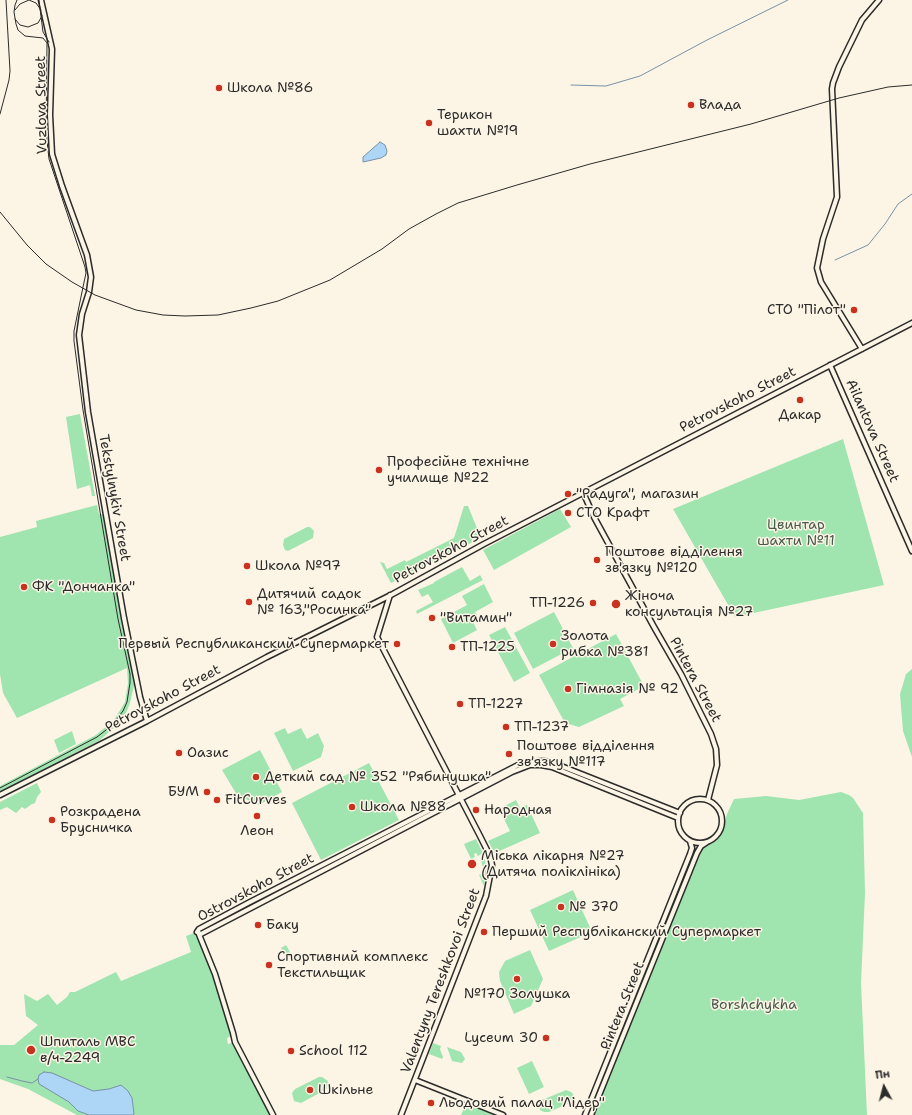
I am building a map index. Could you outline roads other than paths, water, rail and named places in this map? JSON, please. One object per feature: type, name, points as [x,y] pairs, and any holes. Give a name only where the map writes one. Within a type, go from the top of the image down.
[{"type":"street","name":"Vuzlova Street","points":[[41,0],[52,49],[50,134],[52,154],[87,255],[91,277]]},
{"type":"street","points":[[862,349],[820,282],[817,268],[823,239],[837,197],[833,83],[839,67],[862,20],[878,1]]},
{"type":"street","name":"Tekstylnykiv Street","points":[[91,277],[79,328],[79,342],[84,383],[124,618],[146,721]]},
{"type":"street","name":"Petrovskoho Street","points":[[0,795],[146,721],[267,657],[391,595],[583,492],[912,323]]},
{"type":"street","name":"Ailantova Street","points":[[830,365],[912,551]]},
{"type":"street","name":"Pintera Street","points":[[583,492],[594,517],[681,674],[711,734],[716,749],[717,765],[708,800]]},
{"type":"street","name":"Valentyny Tereshkovoi Street","points":[[391,595],[378,637],[490,856],[492,865],[486,896],[401,1115]]},
{"type":"street","name":"Ostrovskoho Street","points":[[273,1115],[235,1042],[215,974],[198,932],[201,934],[460,797],[512,772],[530,766],[545,765],[575,774],[679,815]]},
{"type":"street","points":[[698,798],[708,800],[718,807],[721,812],[723,821],[719,834],[707,842],[690,841],[681,832],[678,823],[679,815],[684,805],[690,801],[698,798]]},
{"type":"street","name":"Pintera Street","points":[[585,1115],[690,854],[692,848],[690,841]]},
{"type":"street","name":"Pintera Street","points":[[591,1115],[697,853],[701,846],[707,842]]},
{"type":"street","points":[[415,1080],[503,1115]]},
{"type":"water","points":[[380,142],[385,145],[387,151],[386,155],[381,158],[363,162],[363,157]]},
{"type":"water","points":[[44,1072],[52,1073],[93,1091],[109,1089],[121,1085],[128,1091],[132,1098],[134,1114],[89,1115],[78,1111],[69,1102],[39,1084],[39,1075]]},
{"type":"waterway","points":[[571,85],[606,86],[640,76],[707,40],[788,0]]},
{"type":"waterway","points":[[835,260],[868,245],[885,224],[898,204],[912,194]]},
{"type":"waterway","points":[[7,1077],[32,1083],[38,1079]]},
{"type":"tram line","points":[[0,788],[97,737],[106,730],[123,711],[127,702],[130,683],[130,674],[118,619],[83,410],[74,341],[74,331],[86,273],[49,159],[46,132],[47,43],[43,38],[25,36],[18,30],[14,12],[17,0]]},
{"type":"tram line","points":[[15,10],[20,4],[29,0],[36,3],[41,10]]},
{"type":"tram line","points":[[39,0],[43,32],[49,42]]},
{"type":"tram line","points":[[15,19],[20,25],[28,27],[38,23],[42,16]]},
{"type":"railway","points":[[0,114],[10,71],[6,0]]},
{"type":"railway","points":[[0,212],[27,245],[46,264],[72,282],[95,295],[136,310],[163,315],[218,315],[278,301],[330,280],[382,249],[409,229],[458,203],[590,164],[751,124],[839,98],[888,87],[912,85]]},
{"type":"place","name":"Школа №86","points":[[219,88]]},
{"type":"place","name":"Влада","points":[[691,105]]},
{"type":"place","name":"Терикон шахти №19","points":[[429,123]]},
{"type":"place","name":"СТО \"Пілот\"","points":[[854,310]]},
{"type":"place","name":"Дакар","points":[[800,400]]},
{"type":"place","name":"Професійне технічне училище №22","points":[[379,470]]},
{"type":"place","name":"\"Радуга\", магазин","points":[[568,494]]},
{"type":"place","name":"СТО Крафт","points":[[568,513]]},
{"type":"place","name":"Поштове відділення зв'язку №120","points":[[597,560]]},
{"type":"place","name":"Школа №97","points":[[247,566]]},
{"type":"place","name":"ФК \"Дончанка\"","points":[[24,587]]},
{"type":"place","name":"Дитячий садок № 163,\"Росинка\"","points":[[249,602]]},
{"type":"place","name":"ТП-1226","points":[[593,603]]},
{"type":"place","name":"Жіноча консультація №27","points":[[616,604]]},
{"type":"place","name":"\"Витамин\"","points":[[432,618]]},
{"type":"place","name":"Первый Республиканский Супермаркет","points":[[397,644]]},
{"type":"place","name":"Золота рибка №381","points":[[553,644]]},
{"type":"place","name":"ТП-1225","points":[[452,647]]},
{"type":"place","name":"Гімназія № 92","points":[[568,689]]},
{"type":"place","name":"ТП-1227","points":[[460,704]]},
{"type":"place","name":"ТП-1237","points":[[506,727]]},
{"type":"place","name":"Оазис","points":[[179,753]]},
{"type":"place","name":"Поштове відділення зв'язку №117","points":[[509,754]]},
{"type":"place","name":"Деткий сад № 352 \"Рябинушка\"","points":[[256,777]]},
{"type":"place","name":"БУМ","points":[[207,792]]},
{"type":"place","name":"FitCurves","points":[[217,800]]},
{"type":"place","name":"Школа №88","points":[[352,807]]},
{"type":"place","name":"Народная","points":[[476,810]]},
{"type":"place","name":"Леон","points":[[257,816]]},
{"type":"place","name":"Розкрадена Брусничка","points":[[52,820]]},
{"type":"place","name":"Міська лікарня №27 (Дитяча поліклініка)","points":[[472,864]]},
{"type":"place","name":"№ 370","points":[[561,907]]},
{"type":"place","name":"Баку","points":[[258,925]]},
{"type":"place","name":"Перший Республiканский Супермаркет","points":[[484,932]]},
{"type":"place","name":"Спортивний комплекс Текстильщик","points":[[269,965]]},
{"type":"place","name":"№170 Золушка","points":[[517,979]]},
{"type":"place","name":"Lyceum 30","points":[[546,1038]]},
{"type":"place","name":"Шпиталь МВС в/ч-2249","points":[[31,1050]]},
{"type":"place","name":"School 112","points":[[291,1051]]},
{"type":"place","name":"Шкільне","points":[[310,1090]]},
{"type":"place","name":"Льодовий палац \"Лідер\"","points":[[431,1103]]},
{"type":"park label","name":"Цвинтар шахти №11","points":[[796,534]]},
{"type":"park label","name":"Borshchykha","points":[[754,1005]]}]
